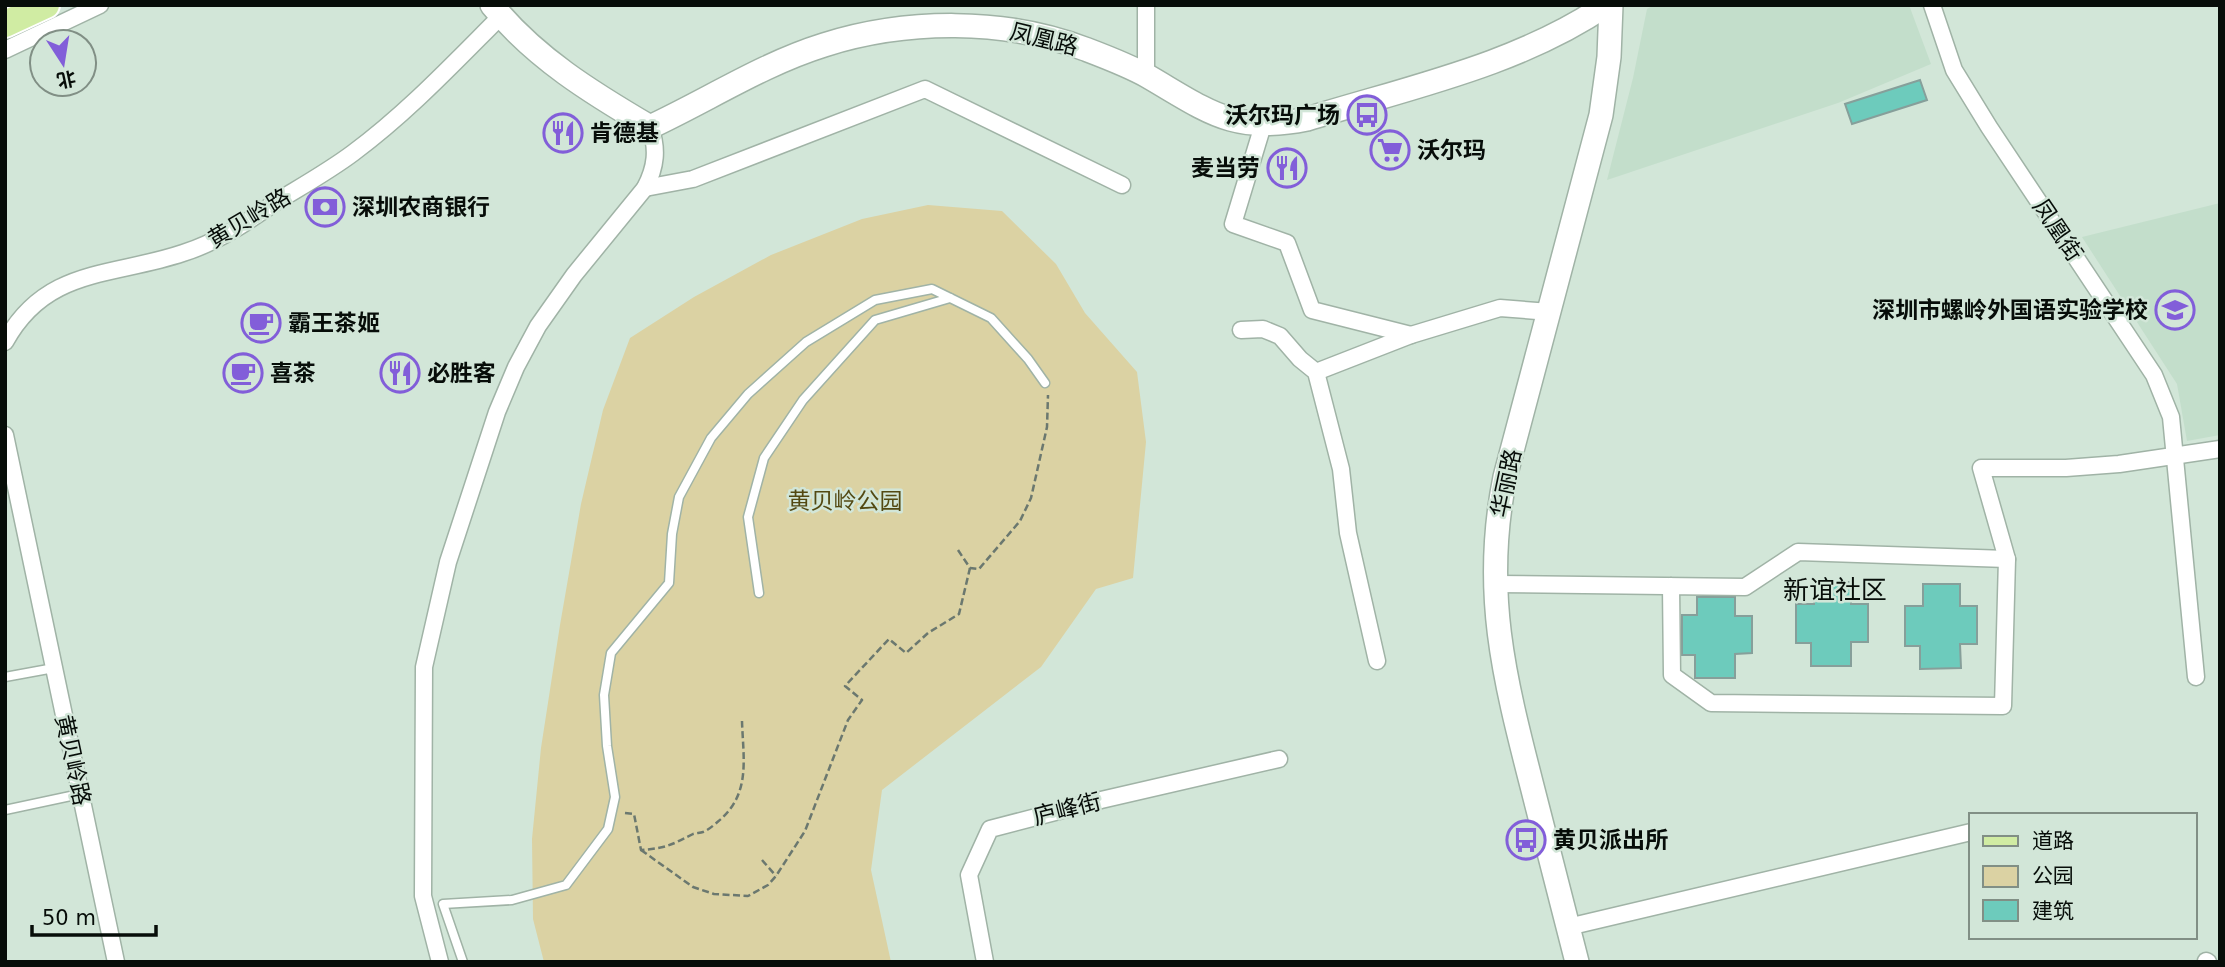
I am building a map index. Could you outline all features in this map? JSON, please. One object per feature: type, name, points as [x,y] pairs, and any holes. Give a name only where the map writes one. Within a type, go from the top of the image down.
[{"type":"main road","points":[[5,24],[46,5]]},
{"type":"street","points":[[5,50],[79,11],[100,5]]},
{"type":"street","points":[[1146,5],[1146,75]]},
{"type":"street","name":"凤凰路","points":[[650,127],[743,80],[824,45],[874,33],[935,26],[982,26],[1028,31],[1083,48],[1146,75],[1217,116],[1263,125],[1307,119],[1502,57],[1576,24],[1608,5]]},
{"type":"street","name":"华丽路","points":[[1577,962],[1507,687],[1498,632],[1495,584],[1497,529],[1505,477],[1601,115],[1609,57],[1608,5]]},
{"type":"street","name":"凤凰街","points":[[1932,5],[1954,70],[2154,375],[2171,417],[2196,677]]},
{"type":"street","points":[[440,962],[423,896],[424,667],[449,562],[497,412],[522,357],[538,326],[575,275],[645,188],[656,160],[656,143],[650,127],[566,74],[529,44],[497,9]]},
{"type":"street","name":"黄贝岭路","points":[[5,342],[15,324],[29,308],[72,280],[144,265],[186,253],[223,237],[352,154],[421,96],[497,9]]},
{"type":"street","points":[[645,188],[693,179],[925,89],[1122,185]]},
{"type":"street","points":[[1263,125],[1233,224],[1287,243],[1312,310],[1411,335]]},
{"type":"street","points":[[1316,372],[1411,335],[1500,308],[1550,312]]},
{"type":"street","points":[[1241,330],[1263,329],[1280,336],[1300,359],[1316,372],[1341,469],[1348,533],[1377,661]]},
{"type":"street","name":"黄贝岭路","points":[[5,435],[116,962]]},
{"type":"street","points":[[1671,586],[1672,675],[1711,703],[2003,706],[2007,559],[1981,468],[2066,468],[2119,464],[2220,449]]},
{"type":"street","points":[[1495,584],[1745,587],[1798,552],[2007,559]]},
{"type":"street","name":"庐峰街","points":[[985,962],[969,875],[990,829],[1279,759]]},
{"type":"street","points":[[1568,927],[1969,832]]},
{"type":"lane","points":[[463,962],[443,904],[512,900],[566,885],[608,829],[615,797],[607,746],[604,695],[611,653],[669,583],[672,534],[679,497],[711,438],[748,394],[806,342],[876,300],[932,289],[991,318],[1028,359],[1045,383]]},
{"type":"lane","points":[[760,593],[748,517],[764,458],[803,400],[874,320],[950,298]]},
{"type":"lane","points":[[5,677],[54,668]]},
{"type":"lane","points":[[5,810],[80,794]]},
{"type":"path","points":[[970,568],[979,569],[1020,521],[1031,498],[1047,427],[1049,401],[1045,383]]},
{"type":"path","points":[[612,812],[634,814],[641,850],[693,887],[714,894],[748,896],[768,886],[804,831],[848,720],[862,700],[845,686],[889,639],[906,653],[928,634],[959,614],[970,568],[958,550]]},
{"type":"path","points":[[641,850],[663,849],[677,844],[696,833],[704,832],[725,815],[741,792],[745,773],[742,721]]},
{"type":"path","points":[[762,860],[776,876]]},
{"type":"shaded area","points":[[1654,5],[1909,5],[1931,64],[1838,103],[1607,180],[1647,9]]},
{"type":"shaded area","name":"深圳市螺岭外国语实验学校","points":[[2220,203],[2220,435],[2187,441],[2177,384],[2082,237]]},
{"type":"green space","name":"黄贝岭公园","points":[[928,205],[1002,211],[1056,264],[1085,313],[1137,372],[1146,442],[1133,578],[1096,589],[1041,667],[882,790],[871,870],[891,962],[544,962],[533,919],[532,839],[541,748],[581,504],[603,410],[630,338],[694,297],[771,255],[862,219]]},
{"type":"building","points":[[1920,80],[1927,100],[1852,124],[1845,104]]},
{"type":"building","points":[[1814,582],[1851,582],[1851,604],[1868,604],[1868,642],[1851,642],[1851,666],[1811,666],[1811,643],[1796,643],[1796,604],[1814,604]]},
{"type":"building","points":[[1923,584],[1960,584],[1960,606],[1977,606],[1977,644],[1960,644],[1961,668],[1920,669],[1920,646],[1905,646],[1905,606],[1923,606]]},
{"type":"building","points":[[1697,597],[1735,597],[1735,616],[1752,616],[1752,653],[1735,654],[1735,678],[1695,678],[1695,655],[1682,655],[1682,615],[1697,615]]},
{"type":"place","name":"沃尔玛广场","points":[[1367,115]]},
{"type":"place","name":"肯德基","points":[[563,133]]},
{"type":"place","name":"沃尔玛","points":[[1390,150]]},
{"type":"place","name":"麦当劳","points":[[1287,168]]},
{"type":"place","name":"深圳农商银行","points":[[325,207]]},
{"type":"place","name":"深圳市螺岭外国语实验学校","points":[[2175,310]]},
{"type":"place","name":"霸王茶姬","points":[[261,323]]},
{"type":"place","name":"喜茶","points":[[243,373]]},
{"type":"place","name":"必胜客","points":[[400,373]]},
{"type":"place","name":"黄贝派出所","points":[[1526,840]]},
{"type":"district","name":"新谊社区","points":[[1835,590]]}]
